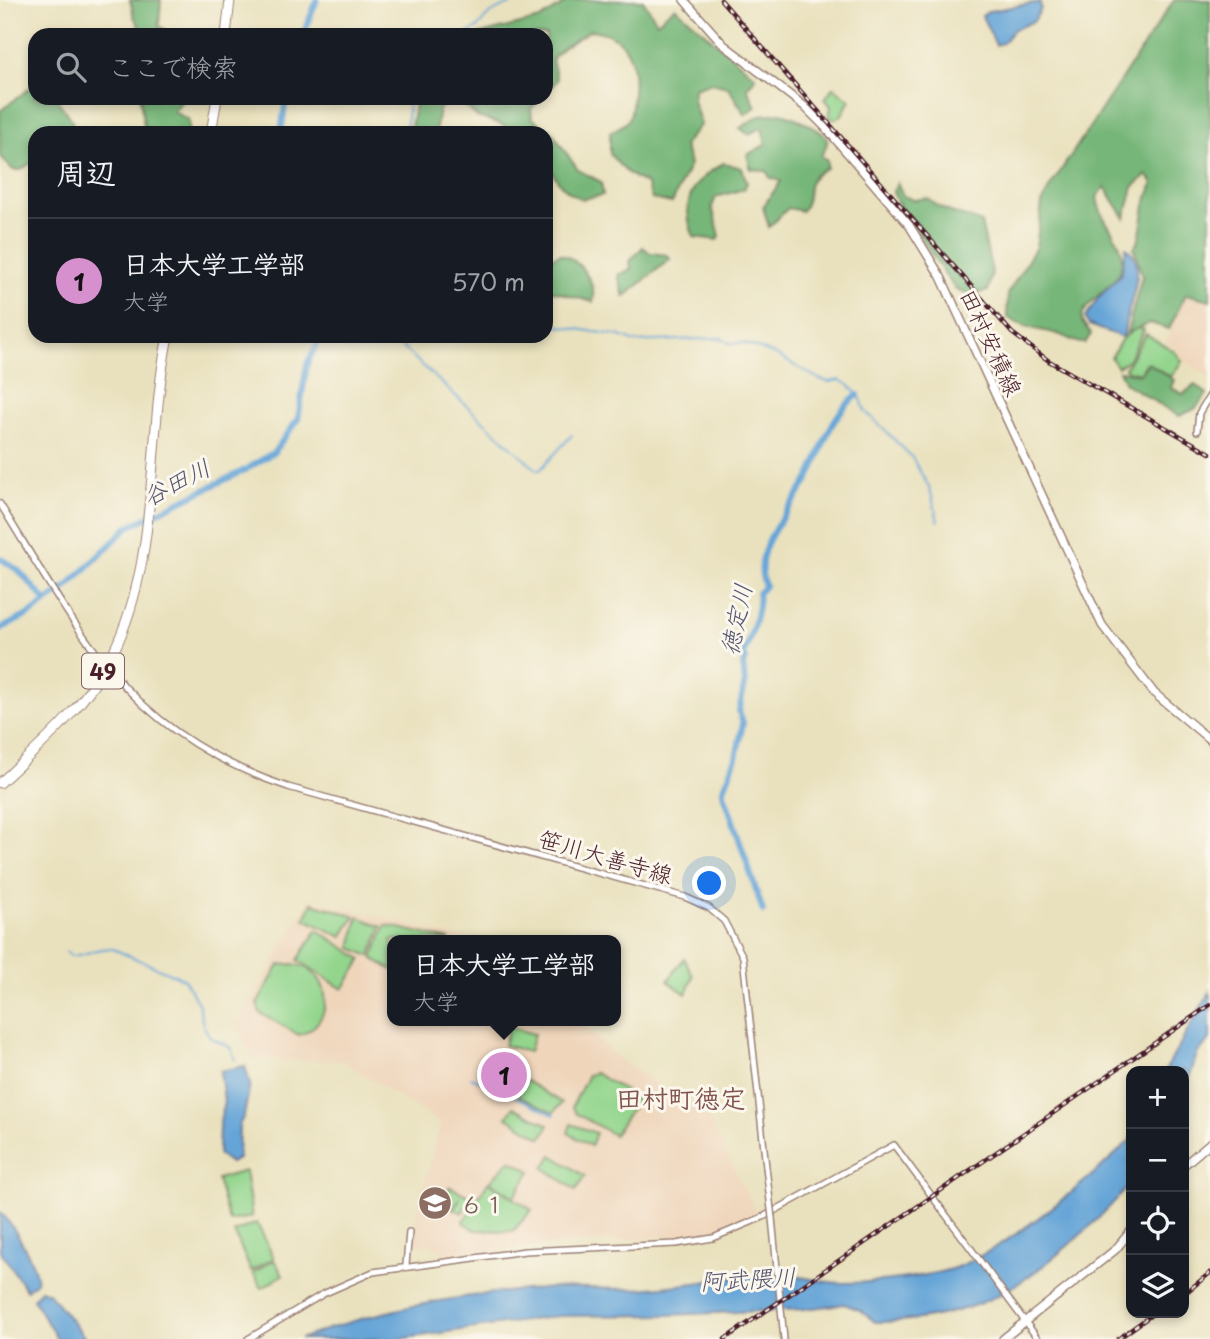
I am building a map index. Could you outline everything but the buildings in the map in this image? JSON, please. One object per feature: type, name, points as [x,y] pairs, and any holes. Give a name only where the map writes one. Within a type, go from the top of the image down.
[{"type":"highway","points":[[227,28],[230,0]]},
{"type":"highway","points":[[212,126],[216,105]]},
{"type":"highway","name":"49","points":[[0,783],[72,713],[105,667],[136,593],[167,343]]},
{"type":"main road","name":"田村安積線","points":[[684,0],[724,45],[819,120],[917,236],[941,276],[1102,625],[1154,692],[1210,740]]},
{"type":"main road","points":[[1189,1161],[1210,1143]]},
{"type":"main road","points":[[1003,1339],[1115,1250],[1126,1237]]},
{"type":"street","points":[[1197,431],[1199,413],[1210,395]]},
{"type":"street","name":"笹川大善寺線","points":[[0,504],[105,667],[163,724],[234,767],[288,787],[685,897],[703,904],[720,917],[737,943],[746,971],[785,1339]]},
{"type":"street","points":[[248,1339],[349,1280],[406,1265],[525,1251],[676,1244],[713,1238],[761,1219],[894,1145],[1038,1339]]},
{"type":"street","points":[[406,1265],[409,1231]]},
{"type":"shaded area","points":[[1186,296],[1210,302],[1210,377],[1185,361],[1178,350],[1166,342]]},
{"type":"shaded area","points":[[310,899],[449,935],[387,935],[387,1026],[585,1026],[620,1060],[707,1116],[758,1216],[715,1231],[688,1235],[548,1245],[446,1259],[441,1251],[427,1244],[421,1246],[410,1239],[441,1123],[342,1061],[253,1059],[237,1025]]},
{"type":"green space","points":[[130,0],[161,0],[159,26],[162,28],[140,28]]},
{"type":"green space","points":[[570,0],[643,0],[657,22],[675,7],[756,77],[747,88],[756,107],[745,114],[728,87],[711,83],[694,88],[693,101],[701,124],[684,145],[690,164],[672,203],[652,199],[646,183],[626,171],[610,154],[610,132],[626,122],[632,106],[633,69],[627,50],[613,37],[590,30],[564,47],[553,58],[553,28],[505,28],[540,19]]},
{"type":"green space","points":[[1174,0],[1210,0],[1210,300],[1186,294],[1169,329],[1150,323],[1127,333],[1142,276],[1134,248],[1139,240],[1145,206],[1153,183],[1147,175],[1133,187],[1125,218],[1105,187],[1097,197],[1099,208],[1119,243],[1122,262],[1116,279],[1082,315],[1082,321],[1091,334],[1085,343],[1019,324],[1007,317],[1008,293],[1036,247],[1042,203]]},
{"type":"green space","points":[[553,64],[557,80],[553,85]]},
{"type":"green space","points":[[833,87],[850,100],[841,116],[835,119],[829,117],[831,106],[825,99]]},
{"type":"green space","points":[[28,89],[28,105],[61,105],[73,126],[28,126],[28,165],[21,170],[13,170],[0,156],[0,111]]},
{"type":"green space","points":[[141,105],[179,105],[174,112],[189,120],[189,126],[144,126]]},
{"type":"green space","points":[[415,105],[443,105],[439,109],[436,126],[411,126]]},
{"type":"green space","points":[[465,105],[534,105],[531,109],[532,118],[543,126],[503,126],[477,117]]},
{"type":"green space","points":[[781,113],[808,124],[825,137],[827,144],[821,156],[827,161],[827,168],[810,182],[808,198],[802,211],[788,208],[769,227],[763,207],[781,181],[770,178],[767,171],[751,169],[747,155],[766,144],[762,128],[748,134],[740,128],[761,115]]},
{"type":"green space","points":[[553,133],[578,170],[601,182],[603,195],[582,199],[557,180],[553,172]]},
{"type":"green space","points":[[724,163],[742,168],[747,183],[744,189],[716,197],[712,207],[720,236],[718,240],[694,237],[688,213],[692,193],[704,177]]},
{"type":"green space","points":[[897,182],[903,196],[914,200],[927,198],[946,210],[981,223],[992,272],[988,291],[970,295],[955,289],[897,202],[893,192]]},
{"type":"green space","points":[[643,247],[650,253],[667,255],[670,259],[624,297],[618,275],[631,269],[630,261]]},
{"type":"green space","points":[[560,254],[567,256],[580,266],[592,287],[593,302],[553,291],[553,257]]},
{"type":"green space","points":[[1137,327],[1144,330],[1129,359],[1118,367],[1111,358],[1121,340]]},
{"type":"green space","points":[[1146,334],[1175,352],[1182,361],[1171,377],[1147,362],[1140,373],[1131,373],[1125,368]]},
{"type":"green space","points":[[1148,363],[1174,380],[1171,388],[1183,394],[1195,385],[1207,394],[1195,409],[1179,416],[1125,383],[1119,371],[1140,374]]},
{"type":"green space","points":[[312,903],[355,916],[342,937],[305,919]]},
{"type":"green space","points":[[358,917],[382,926],[370,956],[351,948]]},
{"type":"green space","points":[[386,925],[429,935],[387,935],[387,967],[372,958]]},
{"type":"green space","points":[[317,930],[362,959],[343,989],[298,960]]},
{"type":"green space","points":[[684,958],[693,976],[686,994],[668,981]]},
{"type":"green space","points":[[293,964],[306,968],[316,976],[325,997],[320,1020],[299,1035],[260,1013],[257,1004],[279,965]]},
{"type":"green space","points":[[509,1027],[534,1034],[529,1052],[504,1045]]},
{"type":"green space","points":[[595,1073],[638,1099],[614,1135],[577,1114],[572,1107],[588,1075]]},
{"type":"green space","points":[[525,1080],[562,1103],[553,1113],[518,1096]]},
{"type":"green space","points":[[513,1107],[549,1125],[541,1138],[507,1117]]},
{"type":"green space","points":[[571,1124],[596,1133],[591,1146],[568,1133]]},
{"type":"green space","points":[[552,1155],[585,1176],[576,1190],[544,1168]]},
{"type":"green space","points":[[510,1160],[531,1171],[514,1197],[490,1181]]},
{"type":"green space","points":[[245,1171],[252,1217],[229,1221],[217,1179]]},
{"type":"green space","points":[[488,1182],[532,1210],[513,1231],[475,1230],[463,1222]]},
{"type":"green space","points":[[450,1187],[471,1197],[462,1213],[455,1209],[460,1198],[453,1209],[442,1201]]},
{"type":"green space","points":[[257,1223],[274,1258],[251,1271],[234,1232]]},
{"type":"green space","points":[[274,1260],[283,1275],[262,1288],[253,1273]]},
{"type":"water","points":[[1040,2],[1041,9],[1034,21],[1013,30],[1003,43],[996,45],[982,16],[989,11]]},
{"type":"water","points":[[1126,247],[1137,265],[1137,277],[1124,335],[1121,337],[1089,325],[1085,318],[1099,297],[1121,274]]},
{"type":"water","points":[[1210,991],[1210,1039],[1197,1054],[1189,1079],[1189,1066],[1168,1066]]},
{"type":"water","points":[[245,1066],[250,1084],[244,1116],[239,1125],[238,1159],[230,1163],[218,1154],[224,1101],[220,1071]]},
{"type":"water","name":"阿武隈川","points":[[1126,1144],[1126,1188],[1082,1233],[1041,1267],[1000,1294],[968,1308],[942,1315],[875,1322],[860,1310],[844,1304],[805,1309],[668,1315],[559,1316],[399,1339],[300,1339],[362,1319],[424,1304],[520,1290],[636,1289],[768,1275],[855,1283],[936,1273],[983,1255],[1028,1226]]},
{"type":"water","points":[[0,1212],[17,1235],[34,1268],[36,1283],[26,1290],[0,1250]]},
{"type":"water","points":[[41,1290],[49,1293],[86,1339],[57,1339],[33,1299]]},
{"type":"waterway","name":"谷田川","points":[[306,28],[317,0]]},
{"type":"waterway","points":[[476,28],[494,12],[522,0]]},
{"type":"waterway","name":"谷田川","points":[[282,126],[285,105]]},
{"type":"waterway","points":[[407,126],[408,105]]},
{"type":"waterway","points":[[553,325],[621,336],[635,342],[722,338],[729,343],[744,343],[776,355],[819,379],[829,382],[840,380],[849,385],[861,399],[865,411],[911,456],[930,489],[938,521]]},
{"type":"waterway","name":"谷田川","points":[[0,629],[30,614],[67,587],[128,527],[247,469],[274,452],[298,419],[307,364],[318,343]]},
{"type":"waterway","points":[[398,343],[537,470],[540,470],[572,435]]},
{"type":"waterway","name":"徳定川","points":[[763,911],[723,791],[736,758],[743,723],[739,712],[745,682],[743,664],[746,659],[743,653],[754,623],[758,593],[765,586],[762,571],[768,541],[805,485],[841,411],[858,395]]},
{"type":"waterway","points":[[0,558],[19,571],[47,602]]},
{"type":"waterway","points":[[66,951],[71,956],[113,949],[184,979],[199,1005],[203,1025],[210,1037],[231,1048],[235,1060]]},
{"type":"waterway","points":[[471,1077],[509,1094]]},
{"type":"waterway","points":[[514,1096],[554,1115]]},
{"type":"railway","points":[[721,0],[1012,333],[1049,361],[1210,453]]},
{"type":"railway","points":[[725,1339],[1210,1005]]},
{"type":"railway","points":[[1189,1290],[1210,1273]]},
{"type":"railway","points":[[1118,1339],[1147,1318]]},
{"type":"place","name":"日本大学工学部","points":[[504,1075]]},
{"type":"place","name":"６１","points":[[435,1203]]},
{"type":"district","name":"田村町徳定","points":[[681,1097]]}]
